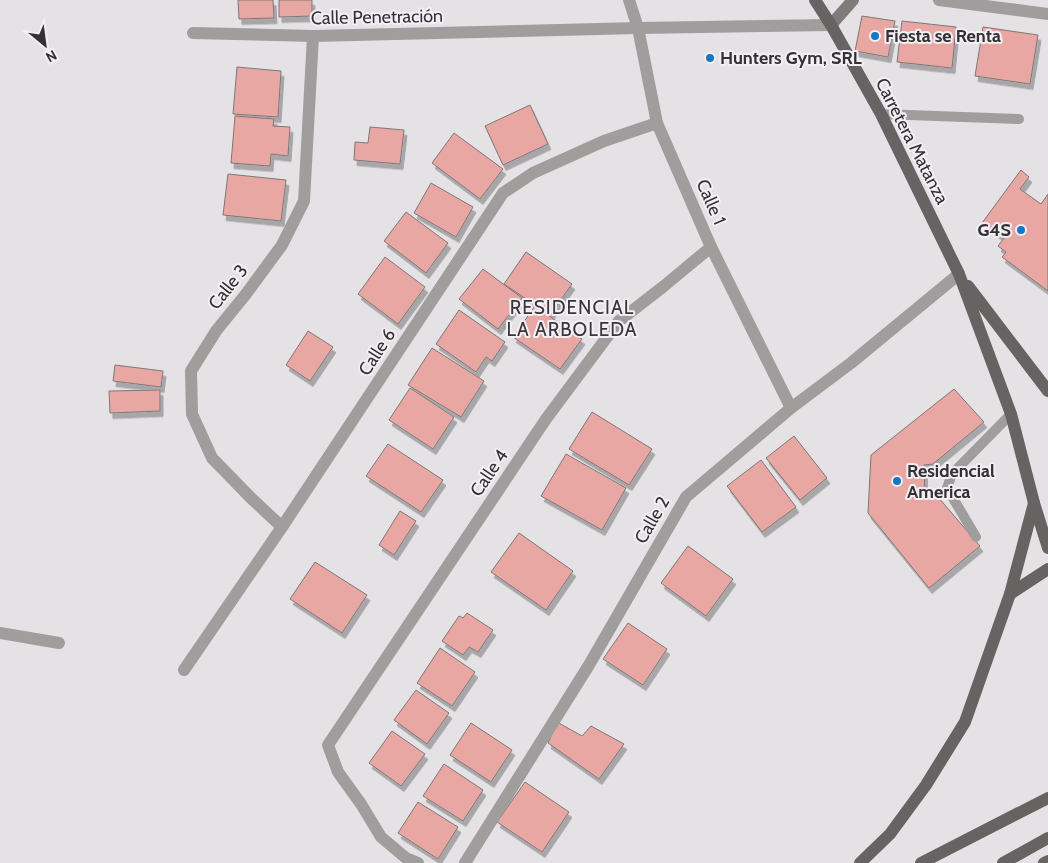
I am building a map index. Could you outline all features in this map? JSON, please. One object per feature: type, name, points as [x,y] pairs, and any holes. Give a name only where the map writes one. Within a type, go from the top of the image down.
[{"type":"main road","name":"Carretera Matanza","points":[[815,0],[881,114],[959,274]]},
{"type":"main road","points":[[831,25],[853,0]]},
{"type":"main road","points":[[959,274],[1048,391]]},
{"type":"main road","points":[[959,274],[1011,414],[1048,548]]},
{"type":"main road","points":[[860,863],[890,834],[926,785],[965,722],[1010,594],[1034,502]]},
{"type":"main road","points":[[1010,594],[1048,569]]},
{"type":"main road","points":[[921,863],[1048,798]]},
{"type":"main road","points":[[1003,863],[1048,838]]},
{"type":"main road","points":[[1044,863],[1048,861]]},
{"type":"street","name":"Calle 1","points":[[629,0],[638,28],[657,123],[711,247],[791,408]]},
{"type":"street","points":[[939,0],[1048,14]]},
{"type":"street","name":"Calle Penetración","points":[[193,33],[313,36],[831,25]]},
{"type":"street","name":"Calle 3","points":[[282,527],[212,458],[192,414],[190,371],[216,330],[246,294],[282,245],[304,202],[313,36]]},
{"type":"street","name":"Calle 6","points":[[184,670],[282,527],[503,193],[533,173],[604,141],[657,123]]},
{"type":"street","name":"Calle 4","points":[[418,863],[406,858],[381,836],[338,772],[328,745],[546,419],[619,321],[711,247]]},
{"type":"street","name":"Calle 2","points":[[466,863],[588,665],[686,496],[791,408],[851,363],[959,274]]},
{"type":"street","points":[[0,633],[59,643]]},
{"type":"lane","points":[[881,114],[1019,119]]},
{"type":"lane","points":[[976,537],[947,488],[952,474],[1011,414]]},
{"type":"building","points":[[238,0],[273,0],[274,18],[239,19]]},
{"type":"building","points":[[279,0],[312,0],[312,16],[279,17]]},
{"type":"building","name":"Fiesta se Renta","points":[[862,16],[895,21],[888,57],[855,51]]},
{"type":"building","points":[[902,21],[956,27],[952,68],[897,62]]},
{"type":"building","points":[[983,27],[1038,35],[1030,84],[975,76]]},
{"type":"building","points":[[237,67],[281,71],[278,117],[233,114]]},
{"type":"building","points":[[530,105],[548,144],[503,165],[485,126]]},
{"type":"building","points":[[235,116],[274,119],[273,126],[290,127],[288,156],[271,154],[270,166],[231,163]]},
{"type":"building","points":[[370,127],[404,130],[400,164],[354,160],[355,142],[368,143]]},
{"type":"building","points":[[454,133],[503,169],[480,199],[432,163]]},
{"type":"building","name":"G4S","points":[[1021,170],[1029,177],[1020,189],[1041,204],[1048,194],[1048,291],[1002,257],[1006,252],[998,246],[1004,238],[982,223]]},
{"type":"building","points":[[228,174],[286,180],[281,221],[223,215]]},
{"type":"building","points":[[431,183],[473,207],[456,237],[414,213]]},
{"type":"building","points":[[406,212],[448,243],[426,273],[384,241]]},
{"type":"building","points":[[526,252],[572,284],[550,315],[504,284]]},
{"type":"building","points":[[385,257],[425,287],[398,324],[358,294]]},
{"type":"building","points":[[483,269],[522,298],[498,329],[459,299]]},
{"type":"building","points":[[535,306],[582,339],[560,369],[513,337]]},
{"type":"building","points":[[459,310],[505,342],[492,361],[486,357],[476,372],[436,344]]},
{"type":"building","points":[[308,331],[333,347],[310,381],[286,365]]},
{"type":"building","points":[[432,348],[484,381],[461,417],[408,385]]},
{"type":"building","points":[[115,365],[163,371],[161,387],[113,381]]},
{"type":"building","points":[[410,388],[454,417],[433,449],[389,420]]},
{"type":"building","name":"Residencial America","points":[[954,389],[984,422],[933,464],[924,465],[925,498],[938,497],[980,546],[929,588],[868,513],[871,455]]},
{"type":"building","points":[[160,390],[160,411],[110,413],[109,391]]},
{"type":"building","points":[[592,412],[652,449],[629,485],[569,449]]},
{"type":"building","points":[[794,436],[827,478],[800,500],[766,458]]},
{"type":"building","points":[[388,444],[443,480],[421,512],[366,476]]},
{"type":"building","points":[[566,454],[626,488],[602,530],[541,496]]},
{"type":"building","points":[[761,460],[796,507],[762,532],[727,486]]},
{"type":"building","points":[[400,511],[416,521],[394,555],[379,545]]},
{"type":"building","points":[[519,533],[573,571],[546,610],[491,572]]},
{"type":"building","points":[[688,546],[733,579],[706,616],[661,583]]},
{"type":"building","points":[[315,562],[367,595],[342,633],[290,599]]},
{"type":"building","points":[[467,613],[493,630],[478,652],[469,647],[463,655],[442,641],[459,616],[463,618]]},
{"type":"building","points":[[628,623],[667,649],[643,685],[603,659]]},
{"type":"building","points":[[440,648],[475,672],[452,706],[417,683]]},
{"type":"building","points":[[416,690],[449,713],[427,744],[394,720]]},
{"type":"building","points":[[557,722],[582,736],[591,726],[624,744],[599,779],[548,743]]},
{"type":"building","points":[[471,723],[512,750],[491,782],[450,755]]},
{"type":"building","points":[[392,731],[425,754],[401,786],[369,763]]},
{"type":"building","points":[[444,764],[483,790],[463,821],[423,796]]},
{"type":"building","points":[[525,782],[569,812],[542,852],[497,822]]},
{"type":"building","points":[[418,802],[458,827],[438,859],[398,833]]},
{"type":"place","name":"Fiesta se Renta","points":[[875,36]]},
{"type":"place","name":"Hunters Gym, SRL","points":[[710,58]]},
{"type":"place","name":"G4S","points":[[1021,230]]},
{"type":"place","name":"Residencial America","points":[[897,481]]},
{"type":"district","name":"RESIDENCIAL LA ARBOLEDA","points":[[572,318]]}]
